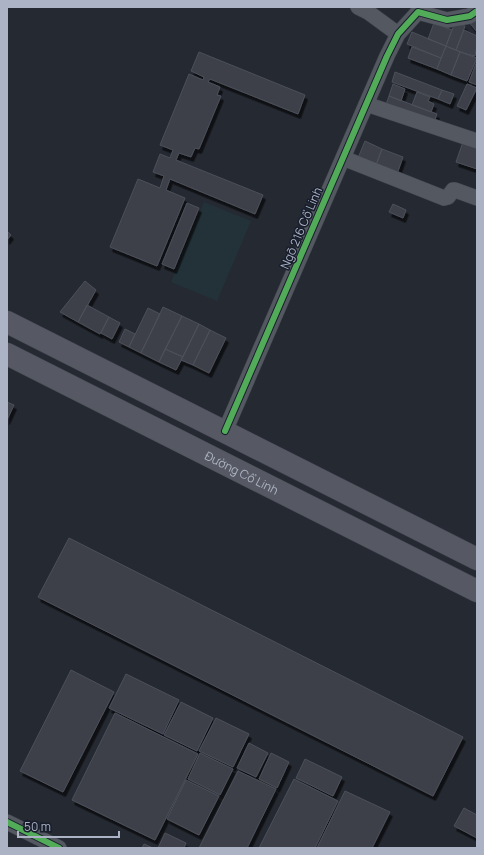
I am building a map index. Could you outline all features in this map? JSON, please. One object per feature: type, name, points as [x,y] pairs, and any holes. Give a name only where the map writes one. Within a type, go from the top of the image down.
[{"type":"main road","points":[[7,322],[477,559]]},
{"type":"main road","name":"Đường Cổ Linh","points":[[7,354],[477,591]]},
{"type":"street","points":[[366,9],[398,34]]},
{"type":"street","name":"Ngõ 216 Cổ Linh","points":[[225,431],[366,104],[398,34],[418,12],[447,20],[470,16],[477,11]]},
{"type":"street","points":[[366,104],[477,141]]},
{"type":"street","points":[[343,158],[444,198],[448,197],[453,190],[477,198]]},
{"type":"street","points":[[7,822],[59,848]]},
{"type":"shaded area","points":[[204,202],[251,221],[217,301],[171,282]]},
{"type":"building","points":[[477,16],[477,32],[469,22]]},
{"type":"building","points":[[455,22],[465,26],[456,50],[446,46]]},
{"type":"building","points":[[434,23],[452,30],[446,46],[428,39]]},
{"type":"building","points":[[464,30],[477,36],[475,56],[456,50]]},
{"type":"building","points":[[412,32],[446,46],[441,58],[407,44]]},
{"type":"building","points":[[446,46],[460,52],[451,75],[437,69]]},
{"type":"building","points":[[412,47],[441,58],[437,69],[408,58]]},
{"type":"building","points":[[199,52],[305,95],[298,114],[210,79],[208,82],[220,87],[217,95],[221,96],[199,149],[195,148],[191,157],[179,153],[176,160],[263,195],[255,214],[170,179],[166,190],[185,198],[157,266],[110,247],[138,179],[160,188],[164,176],[153,172],[160,154],[170,158],[173,150],[160,145],[189,74],[203,80],[204,77],[191,71]]},
{"type":"building","points":[[460,52],[477,58],[467,81],[451,75]]},
{"type":"building","points":[[477,61],[477,85],[469,82]]},
{"type":"building","points":[[395,72],[442,90],[438,99],[392,82]]},
{"type":"building","points":[[393,84],[405,89],[401,101],[389,96]]},
{"type":"building","points":[[467,84],[477,88],[466,110],[457,106]]},
{"type":"building","points":[[442,90],[454,94],[450,104],[438,99]]},
{"type":"building","points":[[417,92],[430,97],[428,101],[434,104],[431,112],[412,105]]},
{"type":"building","points":[[389,96],[437,114],[433,125],[385,107]]},
{"type":"building","points":[[464,139],[477,143],[477,169],[456,162]]},
{"type":"building","points":[[365,141],[382,149],[376,165],[358,158]]},
{"type":"building","points":[[382,149],[403,157],[397,174],[376,165]]},
{"type":"building","points":[[187,203],[199,208],[174,269],[162,264]]},
{"type":"building","points":[[393,204],[406,210],[403,218],[389,212]]},
{"type":"building","points":[[7,231],[11,235],[7,240]]},
{"type":"building","points":[[85,281],[96,290],[78,322],[60,312]]},
{"type":"building","points":[[87,305],[109,317],[100,334],[78,322]]},
{"type":"building","points":[[163,307],[182,316],[159,362],[141,353]]},
{"type":"building","points":[[148,308],[160,314],[141,353],[129,347]]},
{"type":"building","points":[[182,316],[199,324],[183,357],[165,349]]},
{"type":"building","points":[[109,317],[120,323],[112,339],[101,333]]},
{"type":"building","points":[[199,324],[210,330],[193,365],[181,360]]},
{"type":"building","points":[[125,329],[135,334],[129,347],[119,342]]},
{"type":"building","points":[[210,330],[226,338],[209,373],[193,365]]},
{"type":"building","points":[[165,349],[183,357],[176,370],[159,362]]},
{"type":"building","points":[[7,402],[14,405],[7,420]]},
{"type":"building","points":[[69,538],[463,737],[433,796],[38,597]]},
{"type":"building","points":[[71,670],[114,692],[63,792],[20,771]]},
{"type":"building","points":[[126,674],[179,700],[163,734],[109,708]]},
{"type":"building","points":[[181,702],[213,718],[197,751],[164,735]]},
{"type":"building","points":[[115,713],[198,754],[155,840],[72,800]]},
{"type":"building","points":[[216,718],[249,734],[233,767],[199,751]]},
{"type":"building","points":[[249,743],[268,753],[256,777],[237,768]]},
{"type":"building","points":[[200,753],[233,769],[220,795],[188,779]]},
{"type":"building","points":[[271,753],[289,762],[277,788],[259,779]]},
{"type":"building","points":[[305,759],[342,777],[333,796],[296,778]]},
{"type":"building","points":[[238,771],[276,789],[247,848],[199,848]]},
{"type":"building","points":[[294,779],[338,801],[315,848],[259,848]]},
{"type":"building","points":[[186,780],[219,796],[199,835],[167,819]]},
{"type":"building","points":[[345,791],[390,812],[372,848],[317,848]]},
{"type":"building","points":[[464,808],[477,815],[477,838],[454,826]]},
{"type":"building","points":[[165,833],[186,843],[184,848],[158,848]]},
{"type":"building","points":[[144,844],[153,848],[142,848]]},
{"type":"cycle path","points":[[225,431],[387,56],[398,34],[418,12],[447,20],[470,16],[477,11]]},
{"type":"cycle path","points":[[7,822],[59,848]]}]
